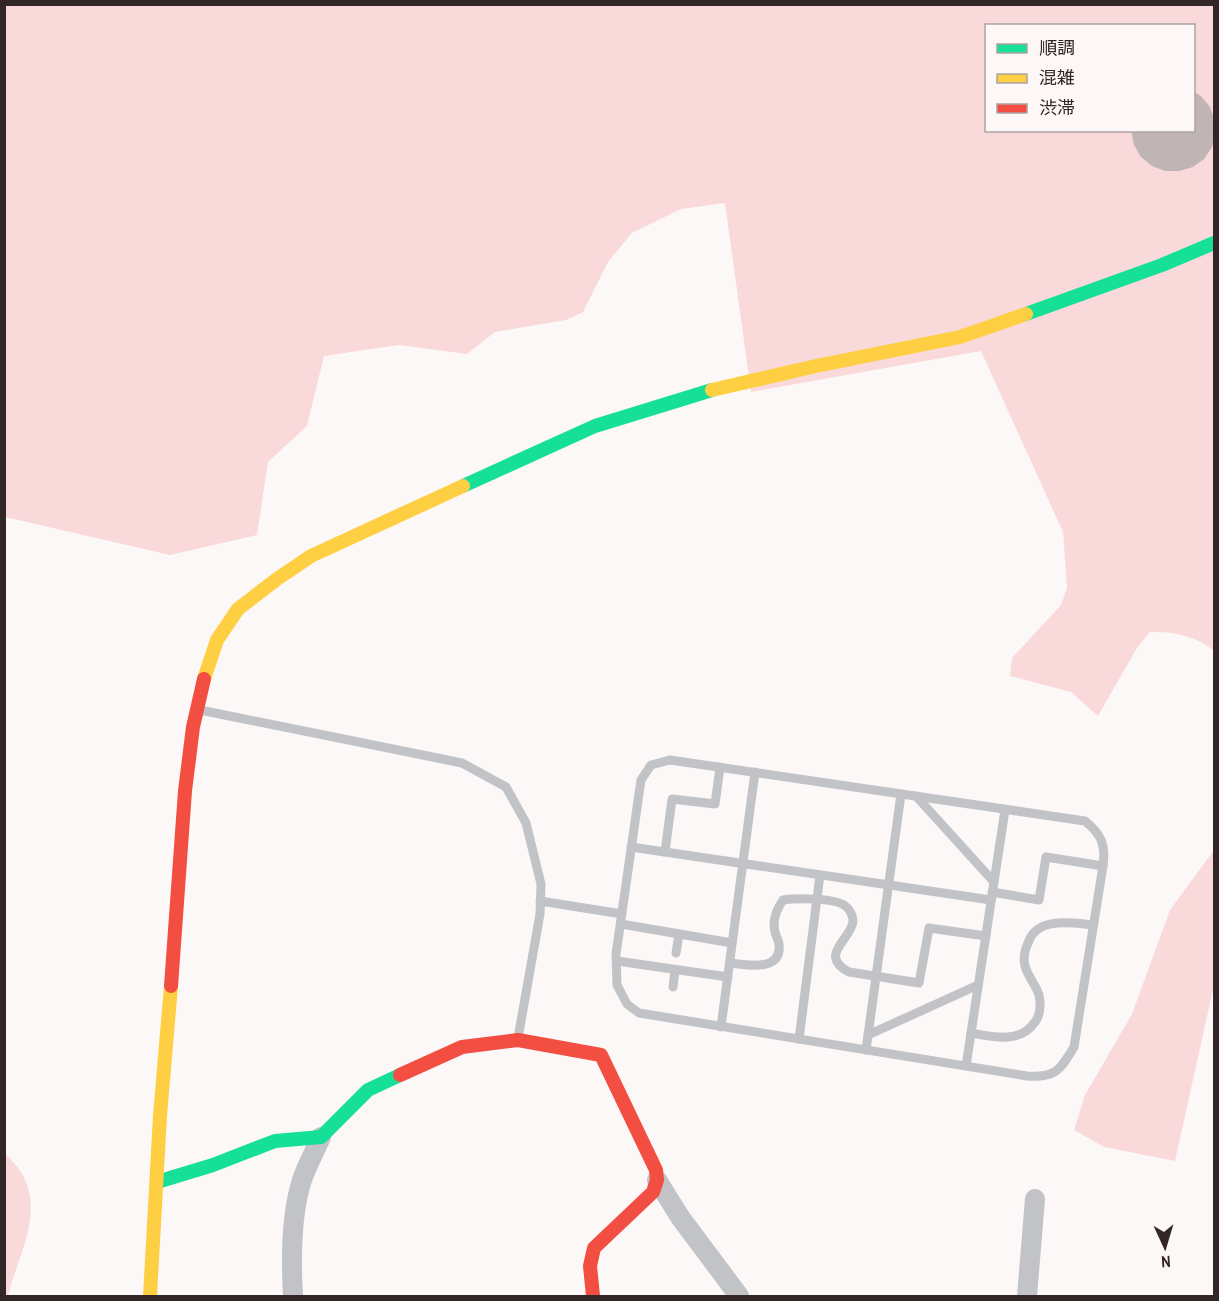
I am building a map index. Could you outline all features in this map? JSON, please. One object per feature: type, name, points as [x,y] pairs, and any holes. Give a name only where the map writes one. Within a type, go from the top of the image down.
[{"type":"street","points":[[150,1296],[185,791],[197,709],[217,640],[238,609],[311,556],[595,426],[733,385],[960,337],[1162,265],[1215,243]]},
{"type":"street","points":[[293,1296],[295,1222],[302,1181],[321,1137],[368,1090],[462,1047],[518,1040],[601,1055],[656,1170],[657,1180],[653,1192],[594,1248],[590,1257],[589,1271],[593,1296]]},
{"type":"street","points":[[157,1182],[213,1165],[275,1142],[321,1137]]},
{"type":"street","points":[[657,1180],[680,1217],[739,1296]]},
{"type":"street","points":[[1027,1296],[1035,1199]]},
{"type":"lane","points":[[197,709],[462,763],[506,787],[526,823],[540,884],[540,915],[518,1040]]},
{"type":"lane","points":[[670,760],[720,767],[1084,821],[1098,832],[1105,852],[1094,925],[1074,1047],[1060,1069],[1042,1077],[966,1066],[639,1013],[627,1004],[617,985],[617,961],[641,780],[651,765],[670,760]]},
{"type":"lane","points":[[665,852],[672,799],[715,804],[720,767]]},
{"type":"lane","points":[[721,1026],[755,772]]},
{"type":"lane","points":[[866,1050],[901,794]]},
{"type":"lane","points":[[916,796],[993,891]]},
{"type":"lane","points":[[966,1066],[1005,810]]},
{"type":"lane","points":[[632,847],[889,885],[993,891],[1039,900],[1046,857],[1103,866]]},
{"type":"lane","points":[[799,1039],[820,875]]},
{"type":"lane","points":[[730,963],[753,966],[765,965],[775,960],[779,952],[774,920],[777,909],[783,900],[796,898],[843,904],[850,910],[853,920],[850,931],[837,947],[837,960],[842,968],[849,972],[919,983],[929,928],[986,936]]},
{"type":"lane","points":[[540,901],[679,934],[732,943]]},
{"type":"lane","points":[[971,1033],[997,1038],[1011,1037],[1022,1035],[1032,1027],[1038,1018],[1041,1006],[1024,963],[1029,938],[1050,923],[1094,925]]},
{"type":"lane","points":[[676,953],[679,934]]},
{"type":"lane","points":[[617,961],[728,977]]},
{"type":"lane","points":[[673,987],[675,970]]},
{"type":"lane","points":[[868,1035],[978,985]]},
{"type":"shaded area","points":[[5,5],[1214,5],[1214,651],[1184,636],[1167,632],[1150,632],[1137,648],[1098,716],[1071,692],[1010,676],[1012,658],[1061,605],[1067,588],[1063,532],[981,351],[751,392],[725,203],[681,209],[632,233],[608,262],[583,312],[566,320],[495,332],[467,354],[399,345],[324,356],[307,426],[268,462],[257,535],[170,555],[5,517]]},
{"type":"shaded area","points":[[1214,850],[1214,985],[1175,1161],[1104,1147],[1074,1130],[1085,1095],[1132,1014],[1170,910]]},
{"type":"shaded area","points":[[4,1152],[22,1174],[31,1204],[27,1235],[8,1296],[4,1296]]},
{"type":"building","points":[[1195,93],[1210,107],[1214,118],[1212,147],[1204,159],[1193,167],[1179,171],[1165,171],[1152,166],[1141,157],[1134,145],[1131,132],[1195,132]]},
{"type":"traffic: fast","points":[[1026,314],[1162,265],[1214,243]]},
{"type":"traffic: fast","points":[[463,486],[595,426],[712,390]]},
{"type":"traffic: fast","points":[[157,1182],[213,1165],[275,1141],[321,1137],[368,1090],[400,1075]]},
{"type":"traffic: slow","points":[[712,390],[960,337],[1026,314]]},
{"type":"traffic: slow","points":[[204,679],[217,640],[238,609],[277,579],[311,556],[463,486]]},
{"type":"traffic: slow","points":[[150,1296],[160,1116],[171,986]]},
{"type":"traffic: jam","points":[[171,986],[185,791],[193,727],[204,679]]},
{"type":"traffic: jam","points":[[400,1075],[462,1047],[518,1040],[601,1055],[656,1170],[657,1180],[653,1192],[594,1248],[590,1266],[593,1296]]}]
